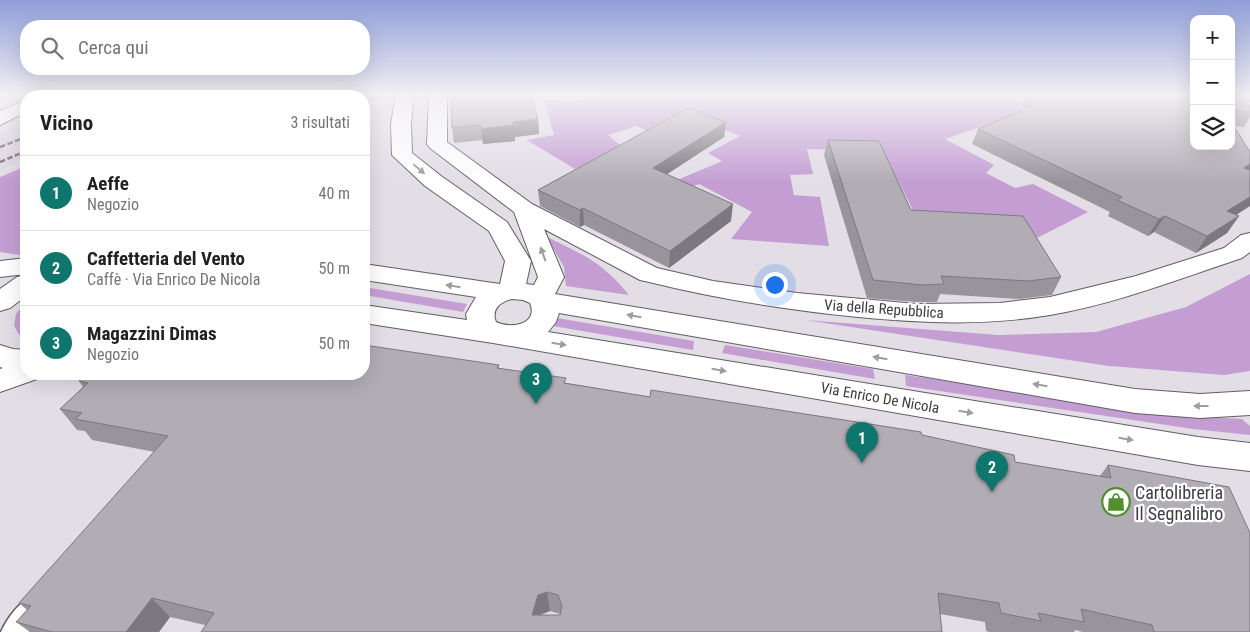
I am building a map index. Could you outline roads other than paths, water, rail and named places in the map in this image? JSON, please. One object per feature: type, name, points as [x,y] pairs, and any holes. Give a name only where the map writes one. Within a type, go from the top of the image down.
[{"type":"street","points":[[401,123],[402,155],[433,181],[499,227],[518,261],[507,292],[487,300],[478,316],[480,324],[502,334]]},
{"type":"street","name":"Via della Repubblica","points":[[437,123],[436,144],[524,209],[649,274],[713,289],[798,302],[916,313],[1000,312],[1050,306],[1145,282],[1233,252],[1250,240]]},
{"type":"street","points":[[524,209],[551,277],[542,299]]},
{"type":"street","points":[[370,273],[507,292],[532,293],[542,299],[663,321],[1134,401],[1200,406],[1250,403]]},
{"type":"street","points":[[649,274],[663,321]]},
{"type":"street","name":"Via Enrico De Nicola","points":[[502,334],[524,334],[543,321],[547,313],[542,299]]},
{"type":"street","name":"Via Enrico De Nicola","points":[[370,315],[502,334],[1198,451],[1250,457]]},
{"type":"street","points":[[0,355],[9,359],[20,360]]},
{"type":"street","points":[[0,381],[20,373]]},
{"type":"lane","points":[[13,632],[50,588]]},
{"type":"railway","points":[[0,147],[20,139]]},
{"type":"railway","points":[[0,162],[20,154]]},
{"type":"place","name":"Magazzini Dimas","points":[[536,404]]},
{"type":"place","name":"Aeffe","points":[[862,463]]},
{"type":"place","name":"Caffetteria del Vento","points":[[992,492]]},
{"type":"place","name":"Cartolibreria Il Segnalibro","points":[[1116,502]]}]
